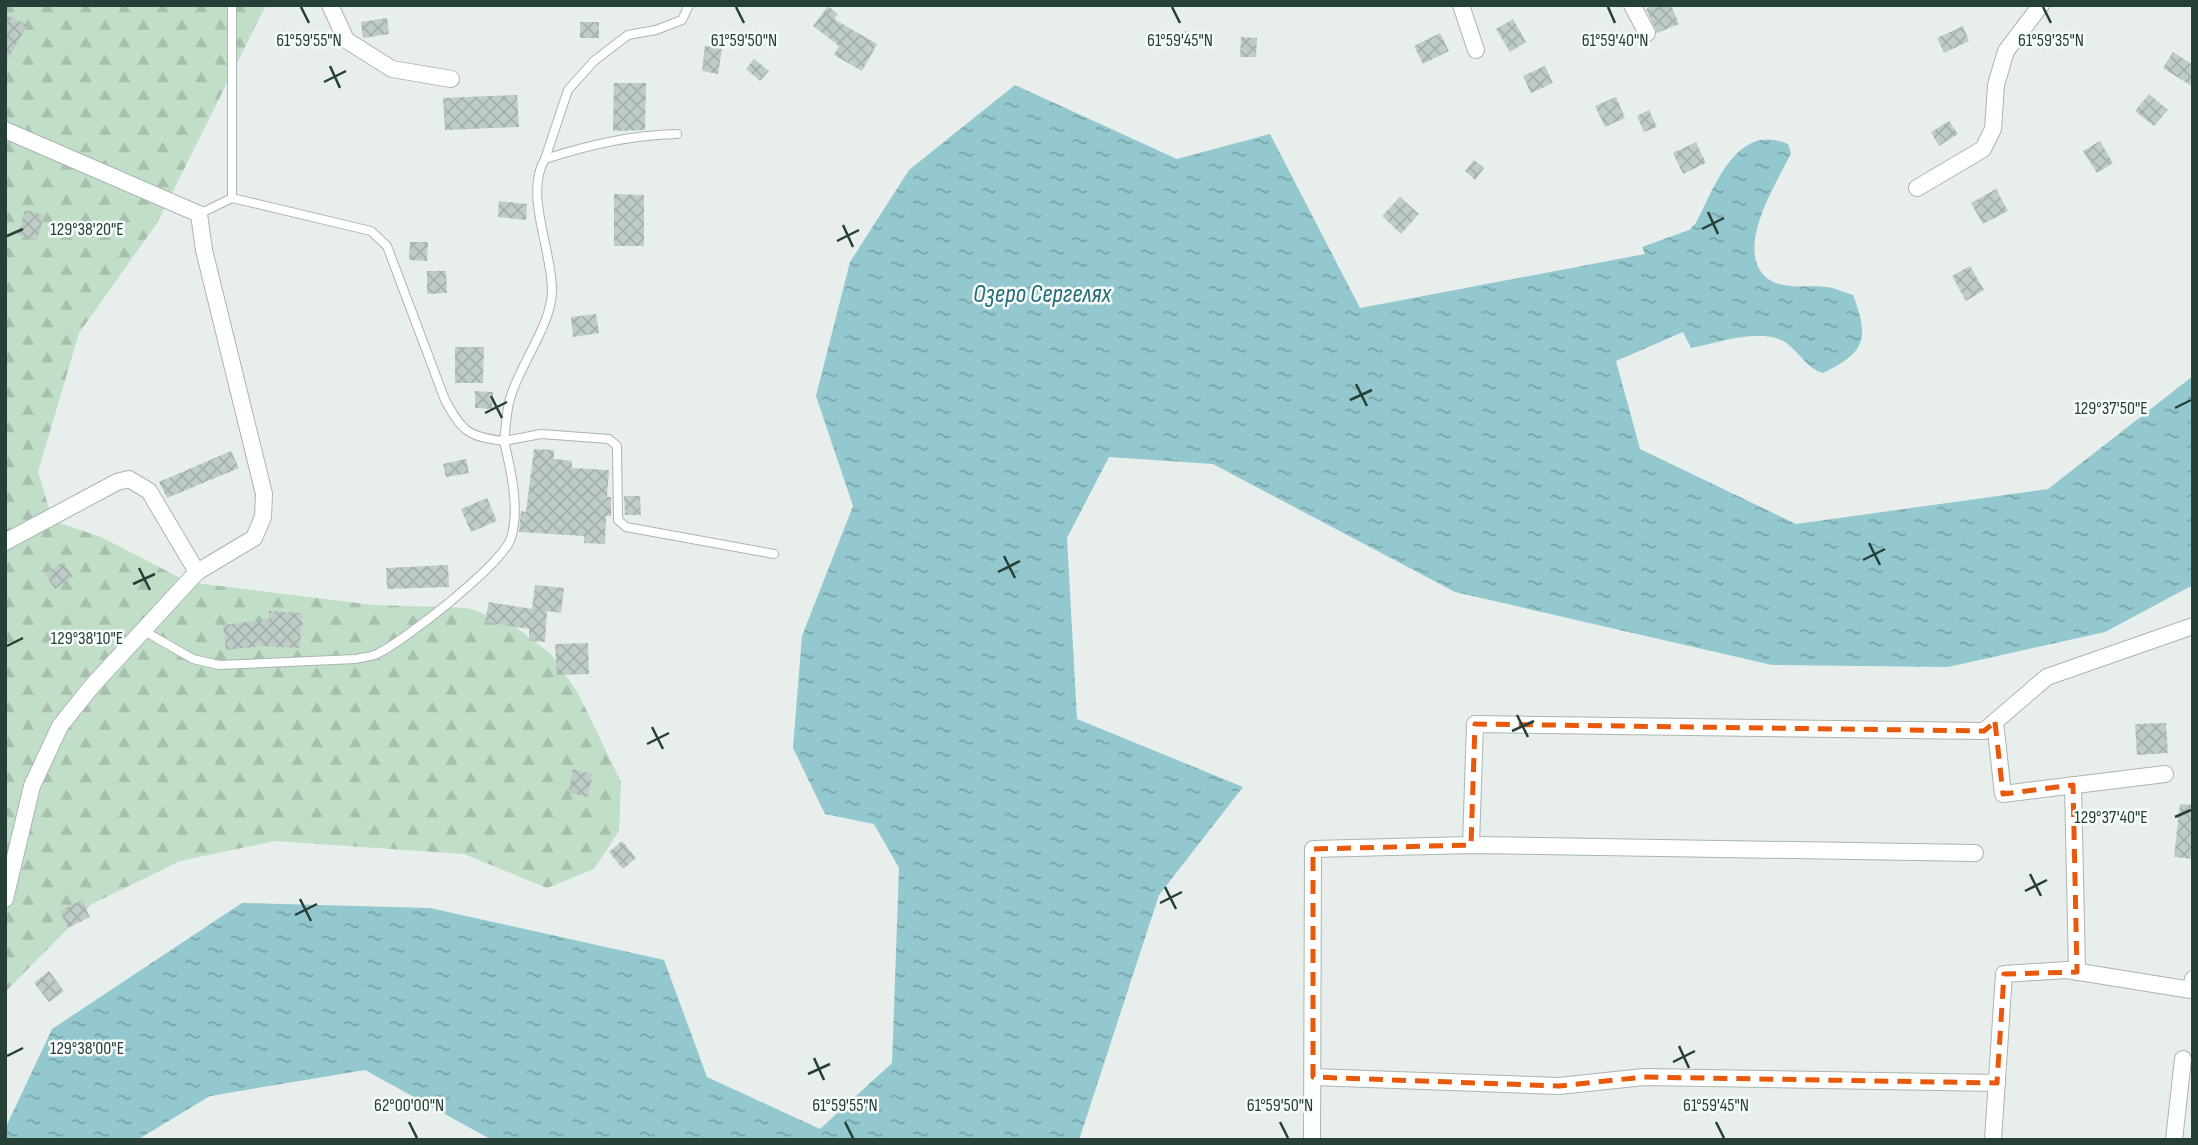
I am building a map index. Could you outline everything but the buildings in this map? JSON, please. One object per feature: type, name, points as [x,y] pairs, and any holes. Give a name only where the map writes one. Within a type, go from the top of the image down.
[{"type":"street","points":[[330,5],[346,40],[393,69],[451,79]]},
{"type":"street","points":[[1461,5],[1476,50]]},
{"type":"street","points":[[1632,5],[1647,33]]},
{"type":"street","points":[[1917,188],[1983,149],[1993,129],[1996,85],[2006,51],[2040,5]]},
{"type":"street","points":[[5,130],[199,214],[204,250],[264,494],[263,517],[254,538],[197,572],[146,632],[92,686],[60,726],[32,786],[5,899]]},
{"type":"street","points":[[5,542],[117,482],[129,479],[149,491],[197,572]]},
{"type":"street","points":[[1471,845],[1475,724],[1984,731],[2048,677],[2193,626]]},
{"type":"street","points":[[1995,722],[2003,794],[2165,774]]},
{"type":"street","points":[[2073,785],[2077,972]]},
{"type":"street","points":[[1312,1140],[1313,849],[1471,845],[1975,853]]},
{"type":"street","points":[[1993,1140],[2004,974],[2077,972],[2191,990],[2193,979]]},
{"type":"street","points":[[2174,1140],[2183,1059]]},
{"type":"street","points":[[1313,1077],[1559,1086],[1644,1077],[1997,1083]]},
{"type":"lane","points":[[232,5],[232,198]]},
{"type":"lane","points":[[146,632],[193,659],[219,665],[356,659],[375,655],[401,638],[484,573],[511,538],[512,482],[504,442],[510,399],[552,293],[551,269],[537,193],[537,172],[545,159],[568,90],[594,61],[628,35],[656,30],[682,20],[689,5]]},
{"type":"lane","points":[[545,159],[594,143],[643,135],[677,134]]},
{"type":"lane","points":[[199,214],[232,198],[371,231],[387,246],[445,400],[458,424],[471,435],[504,442],[541,434],[609,439],[617,446],[618,520],[626,527],[774,554]]},
{"type":"highlighted area","points":[[1995,722],[2003,794],[2073,785],[2077,972],[2004,974],[1997,1083],[1644,1077],[1559,1086],[1313,1077],[1313,849],[1471,845],[1475,724],[1984,731]]},
{"type":"green space","points":[[5,5],[266,5],[157,223],[79,333],[38,472],[53,521],[101,537],[188,582],[374,605],[467,608],[509,622],[551,654],[578,693],[621,782],[619,831],[594,869],[547,888],[464,854],[275,841],[180,861],[92,904],[5,992]]},
{"type":"water","name":"Озеро Сергелях","points":[[1015,85],[1177,159],[1270,134],[1360,308],[1645,254],[1642,247],[1689,230],[1696,223],[1720,176],[1741,150],[1754,142],[1770,140],[1788,144],[1791,153],[1768,199],[1756,235],[1754,252],[1758,267],[1775,283],[1834,288],[1853,295],[1861,323],[1860,343],[1848,359],[1823,373],[1809,365],[1789,345],[1767,336],[1741,337],[1691,348],[1683,332],[1616,361],[1640,449],[1796,524],[2048,489],[2193,376],[2193,585],[2105,632],[1948,667],[1772,665],[1455,592],[1213,464],[1109,457],[1067,538],[1077,719],[1243,787],[1159,895],[1079,1140],[492,1140],[365,1070],[210,1096],[137,1140],[5,1140],[5,1129],[52,1029],[242,903],[430,908],[664,960],[707,1077],[820,1129],[892,1063],[899,868],[874,824],[825,814],[793,748],[802,636],[853,506],[816,396],[850,262],[909,170]]}]
